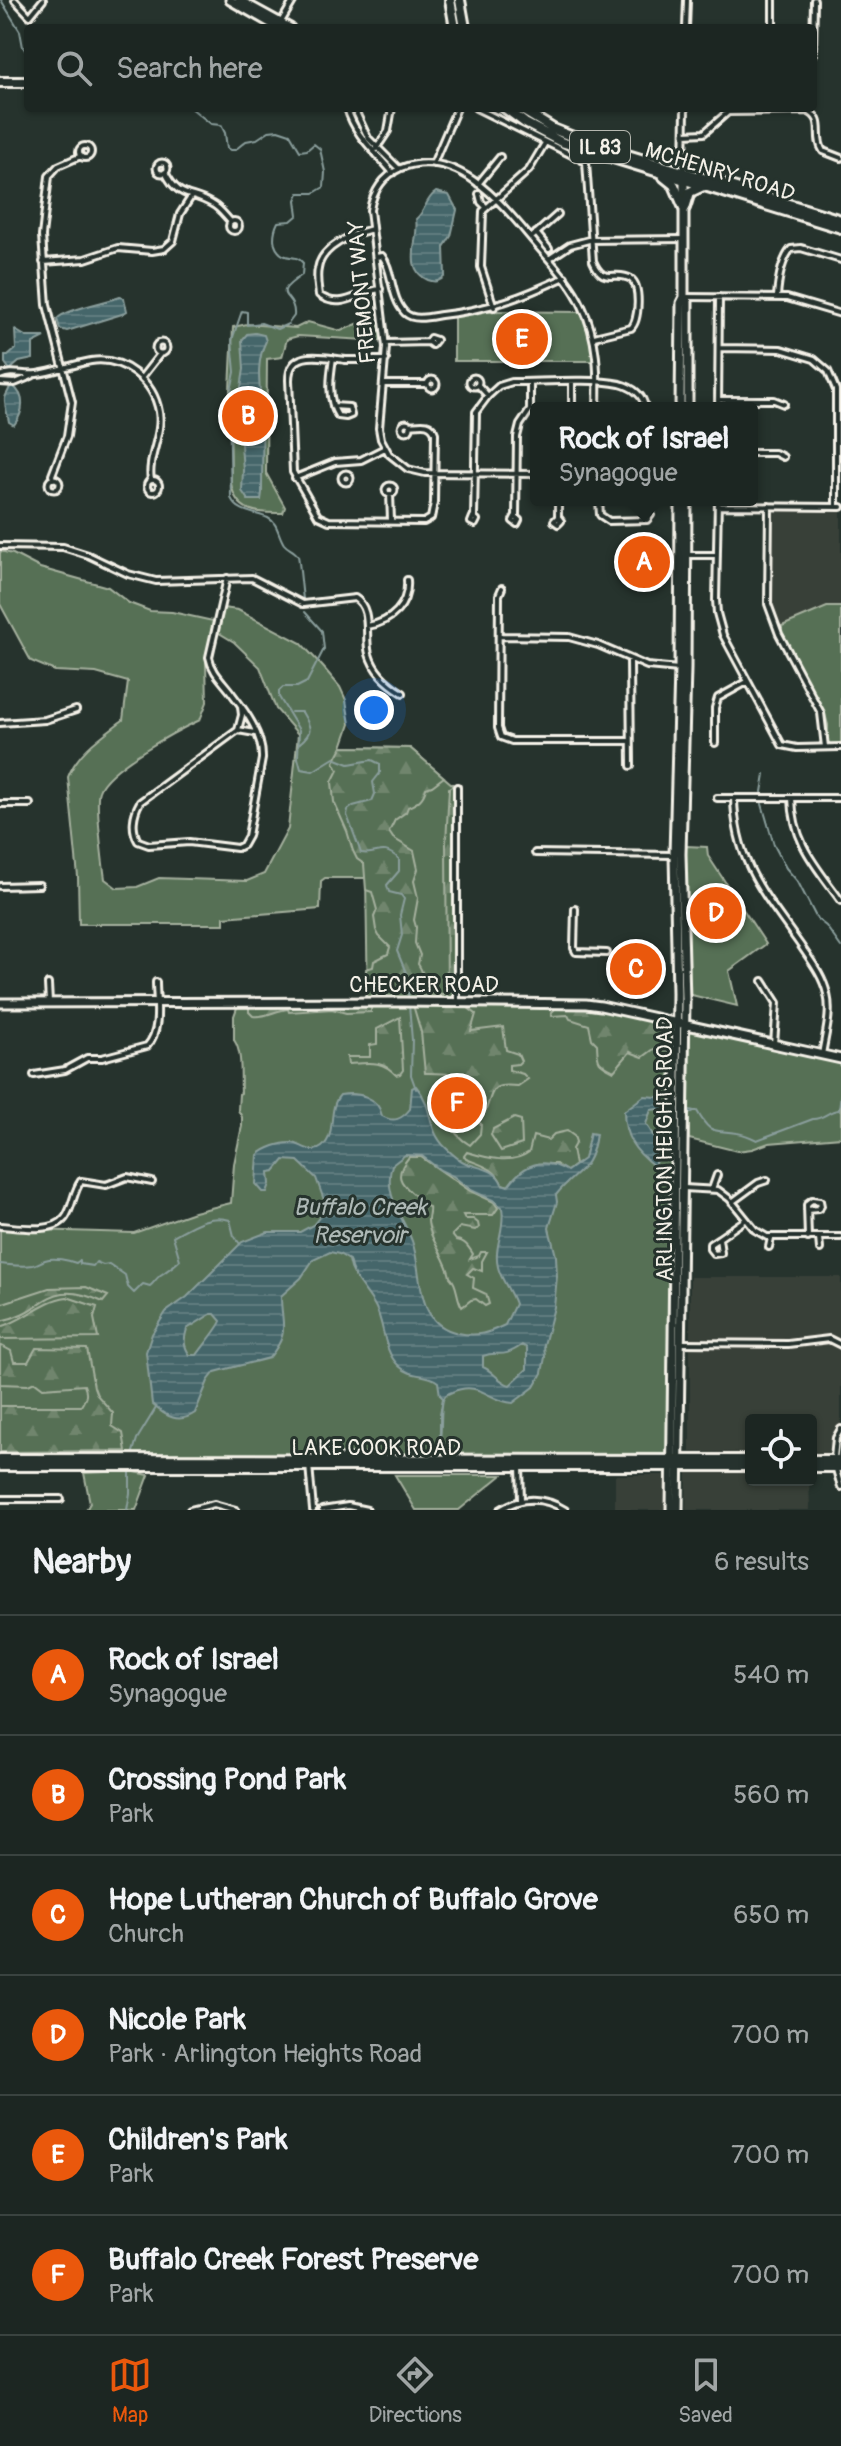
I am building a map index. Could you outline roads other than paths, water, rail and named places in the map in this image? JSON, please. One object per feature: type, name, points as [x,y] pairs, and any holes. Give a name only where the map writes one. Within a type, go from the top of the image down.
[{"type":"main road","points":[[230,0],[275,24]]},
{"type":"main road","points":[[239,0],[276,24]]},
{"type":"main road","points":[[450,0],[454,24]]},
{"type":"main road","points":[[460,0],[464,24]]},
{"type":"main road","points":[[0,82],[24,82]]},
{"type":"main road","name":"MCHENRY ROAD","points":[[510,112],[561,142],[657,172],[684,177],[703,186],[841,228]]},
{"type":"main road","name":"MCHENRY ROAD","points":[[526,112],[571,137],[684,177],[841,220]]},
{"type":"main road","points":[[657,172],[674,185],[684,208]]},
{"type":"main road","points":[[680,402],[684,177]]},
{"type":"main road","points":[[684,208],[690,192],[703,186]]},
{"type":"main road","points":[[684,297],[688,302],[688,402]]},
{"type":"main road","name":"ARLINGTON HEIGHTS ROAD","points":[[678,1510],[675,1463],[681,1023],[678,854],[687,615],[680,506]]},
{"type":"main road","name":"ARLINGTON HEIGHTS ROAD","points":[[683,669],[680,590],[687,506]]},
{"type":"main road","points":[[680,590],[687,615]]},
{"type":"main road","name":"CHECKER ROAD","points":[[0,1003],[586,1004],[841,1059]]},
{"type":"main road","name":"LAKE COOK ROAD","points":[[0,1459],[309,1463]]},
{"type":"main road","name":"LAKE COOK ROAD","points":[[675,1463],[745,1460]]},
{"type":"main road","points":[[817,1461],[838,1463]]},
{"type":"main road","name":"LAKE COOK ROAD","points":[[0,1466],[520,1462],[745,1466]]},
{"type":"main road","points":[[671,1510],[675,1463]]},
{"type":"main road","points":[[817,1466],[838,1463]]},
{"type":"street","points":[[15,0],[30,16],[43,0]]},
{"type":"street","points":[[280,24],[294,0]]},
{"type":"street","points":[[686,24],[687,0]]},
{"type":"street","points":[[773,0],[773,24]]},
{"type":"street","points":[[814,0],[814,24]]},
{"type":"street","points":[[348,112],[353,126],[396,171],[417,164],[433,164],[459,172],[478,184],[496,199],[565,277],[581,304],[593,337],[598,363],[597,402]]},
{"type":"street","points":[[355,112],[375,150]]},
{"type":"street","points":[[375,150],[388,131],[391,112]]},
{"type":"street","points":[[433,164],[455,112]]},
{"type":"street","points":[[484,112],[586,162],[593,261],[600,274],[627,278],[634,283],[638,316],[631,328],[593,337]]},
{"type":"street","points":[[684,177],[685,112]]},
{"type":"street","points":[[685,134],[704,133],[722,116],[732,112]]},
{"type":"street","points":[[810,112],[818,119],[818,140],[823,151],[841,158]]},
{"type":"street","points":[[353,126],[360,125]]},
{"type":"street","points":[[494,307],[480,259],[481,217],[486,207],[529,170],[545,143]]},
{"type":"street","points":[[53,479],[71,420],[72,402],[47,305],[42,236],[49,176],[58,166],[81,156]]},
{"type":"street","points":[[478,184],[500,157]]},
{"type":"street","name":"FREMONT WAY","points":[[385,448],[379,428],[386,343],[370,210],[379,185],[396,171]]},
{"type":"street","points":[[165,172],[178,190],[216,206],[231,222]]},
{"type":"street","points":[[479,194],[486,207]]},
{"type":"street","points":[[43,262],[85,259],[118,248],[164,249],[173,241],[180,214],[191,197]]},
{"type":"street","points":[[531,238],[558,214]]},
{"type":"street","points":[[372,229],[341,241],[324,256],[317,270],[319,295],[331,302],[341,303],[380,289]]},
{"type":"street","points":[[536,233],[549,249]]},
{"type":"street","points":[[549,259],[570,245],[591,240],[685,239]]},
{"type":"street","points":[[777,297],[782,268],[791,249],[801,248],[841,260]]},
{"type":"street","points":[[376,257],[386,259],[390,281],[407,315],[418,318],[494,307],[565,277]]},
{"type":"street","points":[[684,297],[777,297],[795,299],[841,314]]},
{"type":"street","points":[[719,297],[719,400],[774,400],[784,404]]},
{"type":"street","points":[[386,343],[428,342]]},
{"type":"street","points":[[719,348],[781,349],[814,359],[828,371],[836,390],[839,507],[758,505]]},
{"type":"street","points":[[141,377],[160,354]]},
{"type":"street","points":[[386,360],[301,358],[295,361],[289,372],[291,463],[295,478],[321,518],[329,521],[424,522],[432,517],[433,428],[426,424],[410,425]]},
{"type":"street","points":[[333,358],[330,388],[333,406],[338,416],[351,415],[349,407],[333,406]]},
{"type":"street","points":[[34,375],[8,373],[0,379],[8,384],[94,361],[127,367],[141,377],[154,397],[160,415],[151,480]]},
{"type":"street","points":[[17,372],[17,382]]},
{"type":"street","points":[[516,517],[517,430],[530,410],[530,382]]},
{"type":"street","points":[[572,382],[572,402]]},
{"type":"street","points":[[474,517],[476,412],[488,396],[505,383],[619,384],[634,390],[644,402]]},
{"type":"street","points":[[383,384],[427,384]]},
{"type":"street","points":[[478,385],[488,396]]},
{"type":"street","points":[[295,478],[335,462],[361,460],[385,448],[408,469],[434,473],[530,474]]},
{"type":"street","points":[[758,453],[775,453],[783,457]]},
{"type":"street","points":[[344,461],[345,473]]},
{"type":"street","points":[[390,494],[391,521]]},
{"type":"street","points":[[558,506],[558,517]]},
{"type":"street","points":[[599,506],[600,515],[609,521],[647,520],[652,506]]},
{"type":"street","points":[[718,506],[717,613],[723,635],[782,745],[841,747]]},
{"type":"street","points":[[769,506],[768,604],[779,634],[821,713],[825,747]]},
{"type":"street","points":[[0,546],[63,547],[131,575],[156,581],[256,579],[303,604],[355,598],[365,608],[368,647],[374,665],[388,683],[403,693]]},
{"type":"street","points":[[683,555],[717,555]]},
{"type":"street","points":[[227,578],[209,646],[209,657],[212,668],[241,707],[257,733],[262,748],[248,836],[243,845],[233,848],[189,842],[149,845],[138,841],[133,826],[134,813],[140,802],[238,730],[241,707]]},
{"type":"street","points":[[367,626],[381,622],[398,610],[408,592],[407,580]]},
{"type":"street","points":[[502,588],[499,595],[498,728],[501,737],[512,741],[630,741]]},
{"type":"street","points":[[499,636],[569,637],[598,645],[647,666],[683,669]]},
{"type":"street","points":[[630,660],[631,766]]},
{"type":"street","points":[[715,743],[718,698],[747,682]]},
{"type":"street","points":[[0,723],[48,720],[76,710]]},
{"type":"street","points":[[238,730],[257,733]]},
{"type":"street","points":[[457,787],[457,1002]]},
{"type":"street","points":[[717,798],[841,798]]},
{"type":"street","points":[[734,798],[737,833],[750,871],[817,970],[827,993],[828,1018],[822,1055]]},
{"type":"street","points":[[792,798],[796,833],[841,901]]},
{"type":"street","points":[[0,804],[30,804]]},
{"type":"street","points":[[535,853],[678,854]]},
{"type":"street","points":[[0,886],[39,885]]},
{"type":"street","points":[[575,909],[576,952],[607,953]]},
{"type":"street","points":[[763,981],[777,1003],[774,1044]]},
{"type":"street","points":[[34,1075],[65,1070],[87,1058],[102,1058],[147,1046],[155,1032],[156,982]]},
{"type":"street","points":[[48,984],[49,1003]]},
{"type":"street","points":[[712,1189],[717,1175]]},
{"type":"street","points":[[0,1226],[46,1227],[58,1223],[64,1219],[81,1181],[106,1185],[127,1177],[152,1182]]},
{"type":"street","points":[[732,1202],[767,1180]]},
{"type":"street","points":[[679,1188],[712,1189],[723,1194],[760,1234],[771,1238],[841,1237]]},
{"type":"street","points":[[807,1210],[808,1238]]},
{"type":"street","points":[[719,1238],[745,1220]]},
{"type":"street","points":[[769,1247],[771,1238]]},
{"type":"street","points":[[819,1238],[820,1249]]},
{"type":"street","points":[[678,1343],[788,1344],[834,1339],[841,1345]]},
{"type":"street","points":[[841,1429],[836,1438],[841,1487]]},
{"type":"street","points":[[838,1463],[841,1445]]},
{"type":"street","points":[[520,1462],[521,1500]]},
{"type":"street","points":[[309,1463],[313,1510]]},
{"type":"street","points":[[0,1499],[61,1499]]},
{"type":"street","points":[[37,1500],[37,1510]]},
{"type":"street","points":[[500,1510],[521,1500],[544,1501],[565,1510]]},
{"type":"street","points":[[190,1510],[214,1504],[236,1510]]},
{"type":"street","points":[[322,1510],[348,1506],[367,1510]]},
{"type":"water","points":[[436,192],[449,195],[457,210],[451,236],[444,247],[445,276],[433,281],[420,275],[414,252],[416,219]]},
{"type":"water","points":[[124,298],[127,311],[122,314],[67,331],[60,329],[57,319],[61,316]]},
{"type":"water","points":[[15,330],[27,337],[45,337],[33,343],[33,359],[19,362],[11,369],[16,378],[12,381],[13,386],[20,394],[22,404],[14,425],[9,422],[5,404],[11,381],[7,380],[10,370],[5,356],[16,349]]},
{"type":"water","points":[[247,334],[264,335],[266,341],[259,369],[262,493],[261,500],[248,500],[242,491],[238,407],[244,369],[242,340]]},
{"type":"water","name":"Buffalo Creek Reservoir","points":[[416,1086],[422,1094],[435,1133],[446,1148],[463,1162],[492,1172],[502,1184],[508,1186],[521,1172],[535,1165],[550,1164],[567,1171],[584,1159],[590,1133],[596,1134],[587,1163],[556,1195],[557,1202],[549,1228],[556,1256],[554,1307],[544,1345],[542,1373],[534,1387],[513,1403],[470,1388],[447,1394],[442,1405],[440,1439],[440,1414],[443,1398],[438,1382],[409,1373],[394,1360],[376,1308],[353,1274],[349,1260],[330,1252],[313,1260],[301,1278],[281,1296],[282,1335],[269,1358],[215,1372],[195,1413],[189,1416],[173,1418],[157,1409],[152,1404],[146,1352],[152,1334],[166,1312],[187,1297],[242,1242],[268,1232],[300,1232],[313,1225],[321,1215],[324,1200],[316,1178],[298,1161],[284,1160],[275,1171],[269,1172],[270,1184],[267,1192],[263,1192],[256,1184],[258,1155],[284,1143],[311,1150],[322,1147],[327,1142],[334,1107],[340,1095],[366,1097],[376,1104],[382,1116],[394,1119],[410,1109],[412,1088]],"holes":[[[405,1155],[422,1156],[502,1208],[497,1260],[499,1272],[515,1304],[505,1325],[483,1334],[458,1333],[444,1328],[427,1308],[416,1254],[390,1185],[392,1165]],[[211,1314],[221,1321],[197,1355],[190,1355],[186,1349],[187,1329]],[[522,1345],[527,1348],[527,1369],[510,1385],[483,1367],[483,1356],[515,1350]]]},
{"type":"water","points":[[644,1096],[657,1097],[669,1106],[694,1111],[689,1114],[651,1110],[646,1124],[656,1144],[654,1166],[641,1155],[626,1129],[624,1111]]},
{"type":"waterway","points":[[1,0],[20,31],[24,48]]},
{"type":"waterway","points":[[196,112],[211,124],[221,125],[230,150],[269,131],[278,130],[290,134],[300,151],[314,144],[320,149],[325,172],[324,187],[314,193],[299,193],[296,200],[298,215],[291,221],[278,222],[274,235],[279,252],[303,263],[302,275],[285,292],[294,316],[288,324],[277,329],[261,323],[247,325],[247,312],[242,311],[232,340],[235,372],[229,400],[231,498],[242,509],[271,520],[284,544],[297,554],[303,599]]},
{"type":"waterway","points":[[305,612],[322,631],[324,649],[307,682],[297,687],[283,687],[279,697],[299,730],[298,758],[301,769],[313,771],[334,758],[349,764],[372,760],[380,764],[380,773],[373,782],[375,794],[372,801],[353,806],[347,815],[361,853],[384,851],[399,859],[399,871],[387,885],[389,892],[404,899],[400,915],[402,935],[397,951],[409,980],[408,998]]},
{"type":"waterway","points":[[291,712],[302,712],[309,725],[309,732],[300,743]]},
{"type":"waterway","points":[[762,792],[765,774]]},
{"type":"waterway","points":[[762,804],[774,845],[786,868],[798,882],[817,919],[841,947]]},
{"type":"waterway","points":[[409,1005],[411,1075],[416,1089]]},
{"type":"waterway","points":[[839,1109],[841,1093]]},
{"type":"waterway","points":[[694,1111],[713,1130],[740,1133],[757,1140],[839,1110]]},
{"type":"waterway","points":[[0,1264],[29,1266],[53,1259],[76,1263],[80,1260],[80,1264],[93,1266],[96,1262],[109,1264],[125,1275],[128,1287],[134,1293],[143,1284],[150,1286],[180,1260],[173,1236],[193,1225],[215,1218],[230,1220],[234,1236],[240,1244]]},
{"type":"waterway","points":[[133,1452],[137,1439],[156,1408]]},
{"type":"waterway","points":[[127,1510],[130,1472]]},
{"type":"place","name":"Children's Park","points":[[522,339]]},
{"type":"place","name":"Crossing Pond Park","points":[[248,416]]},
{"type":"place","name":"Rock of Israel","points":[[644,562]]},
{"type":"place","name":"Nicole Park","points":[[716,913]]},
{"type":"place","name":"Hope Lutheran Church of Buffalo Grove","points":[[636,969]]},
{"type":"place","name":"Buffalo Creek Forest Preserve","points":[[457,1103]]}]
